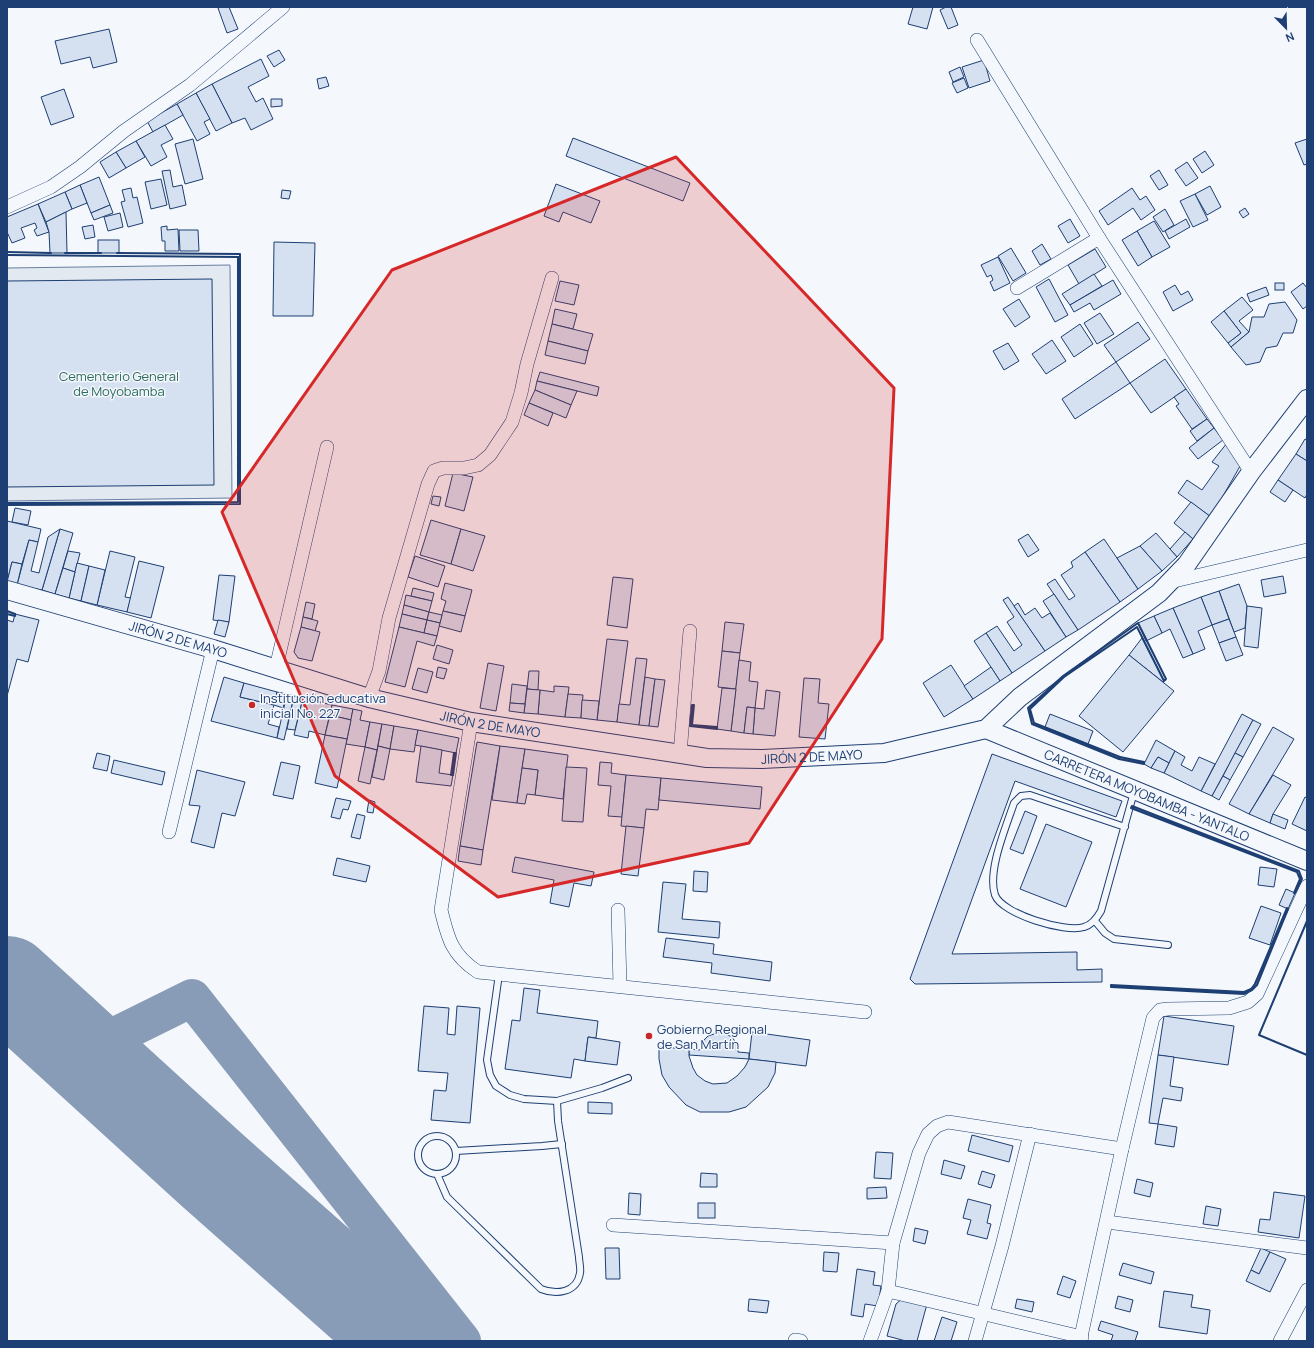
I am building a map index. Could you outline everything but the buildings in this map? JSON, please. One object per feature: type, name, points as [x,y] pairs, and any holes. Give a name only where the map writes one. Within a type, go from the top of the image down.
[{"type":"main road","points":[[986,729],[1020,697],[1159,593],[1170,582],[1187,564],[1251,472],[1307,399]]},
{"type":"main road","name":"JIRÓN 2 DE MAYO","points":[[7,590],[213,649],[369,698],[471,722],[707,758],[762,759],[884,753],[986,729]]},
{"type":"main road","name":"CARRETERA MOYOBAMBA - YANTALO","points":[[986,729],[1307,861]]},
{"type":"street","points":[[7,207],[50,187],[80,166],[124,131],[190,86],[283,7]]},
{"type":"street","points":[[977,40],[1099,238],[1251,472]]},
{"type":"street","points":[[1017,288],[1099,238]]},
{"type":"street","points":[[369,698],[378,671],[389,618],[428,484],[434,471],[443,468],[464,468],[478,465],[490,455],[512,422],[552,278]]},
{"type":"street","points":[[276,668],[327,447]]},
{"type":"street","points":[[1170,582],[1307,550]]},
{"type":"street","points":[[680,754],[690,631]]},
{"type":"street","points":[[168,832],[213,649]]},
{"type":"street","points":[[471,722],[441,910],[446,932],[456,953],[466,964],[478,972],[865,1012]]},
{"type":"street","points":[[888,1291],[983,1313],[1081,1339],[1122,1150],[1153,1018],[1160,1010],[1229,1008],[1248,1002],[1257,994],[1307,886]]},
{"type":"street","points":[[618,910],[620,986]]},
{"type":"street","points":[[870,1341],[888,1291],[893,1243],[919,1153],[928,1134],[937,1126],[948,1122],[1122,1150]]},
{"type":"street","points":[[975,1341],[1002,1246],[1030,1134]]},
{"type":"street","points":[[1107,1222],[1307,1248]]},
{"type":"street","points":[[613,1225],[893,1243]]},
{"type":"street","points":[[1280,1341],[1307,1290]]},
{"type":"lane","points":[[1125,827],[1030,795],[1021,796],[1014,803],[996,861],[993,881],[996,896],[1004,906],[1045,923],[1075,929],[1085,927],[1095,921],[1101,911],[1125,827],[1135,790]]},
{"type":"lane","points":[[1095,921],[1105,933],[1114,940],[1168,945]]},
{"type":"lane","points":[[498,974],[487,1060],[490,1075],[496,1086],[510,1095],[524,1099],[558,1101],[602,1088],[628,1078]]},
{"type":"lane","points":[[437,1174],[447,1197],[541,1289],[557,1293],[566,1291],[577,1281],[580,1274],[579,1257],[558,1121],[558,1101]]},
{"type":"lane","points":[[437,1136],[446,1138],[452,1143],[456,1151],[452,1167],[445,1172],[437,1174],[428,1172],[418,1159],[419,1150],[422,1143],[429,1138],[437,1136]]},
{"type":"lane","points":[[456,1151],[562,1144]]},
{"type":"highlighted area","points":[[676,157],[894,388],[882,639],[749,843],[498,897],[335,776],[222,512],[392,270]]},
{"type":"green space","name":"Cementerio General de Moyobamba","points":[[230,265],[232,498],[7,501],[7,268]]},
{"type":"taxiway","points":[[83,1052],[192,998],[462,1341]]},
{"type":"runway","points":[[7,983],[212,1170],[405,1341]]},
{"type":"wall","points":[[7,252],[51,253]]},
{"type":"wall","points":[[65,253],[101,253]]},
{"type":"wall","points":[[7,255],[240,257],[240,254],[117,253]]},
{"type":"wall","points":[[7,503],[238,502],[238,257],[240,257],[240,504],[7,505]]},
{"type":"wall","points":[[7,611],[15,614]]},
{"type":"wall","points":[[7,614],[15,616],[15,614]]},
{"type":"wall","points":[[1138,623],[1166,679],[1164,681],[1137,627],[1064,677],[1030,709],[1034,723],[1120,757],[1119,759],[1032,724],[1028,708],[1063,676],[1138,623]]},
{"type":"wall","points":[[692,705],[694,705],[692,725],[717,727],[717,729],[690,726],[692,705]]},
{"type":"wall","points":[[454,753],[456,753],[453,775],[451,775],[454,753]]},
{"type":"wall","points":[[1120,757],[1144,762],[1144,764],[1119,759],[1120,757]]},
{"type":"wall","points":[[1132,806],[1299,871],[1302,879],[1294,893],[1300,879],[1297,872],[1131,808],[1132,806]]},
{"type":"wall","points":[[1287,908],[1288,909],[1257,985],[1252,990],[1244,994],[1111,987],[1111,985],[1244,992],[1251,989],[1255,984],[1287,908]]},
{"type":"wall","points":[[1307,921],[1259,1035],[1307,1055]]},
{"type":"place","name":"Institución educativa inicial No. 227","points":[[252,705]]},
{"type":"place","name":"Gobierno Regional de San Martín","points":[[649,1036]]}]
